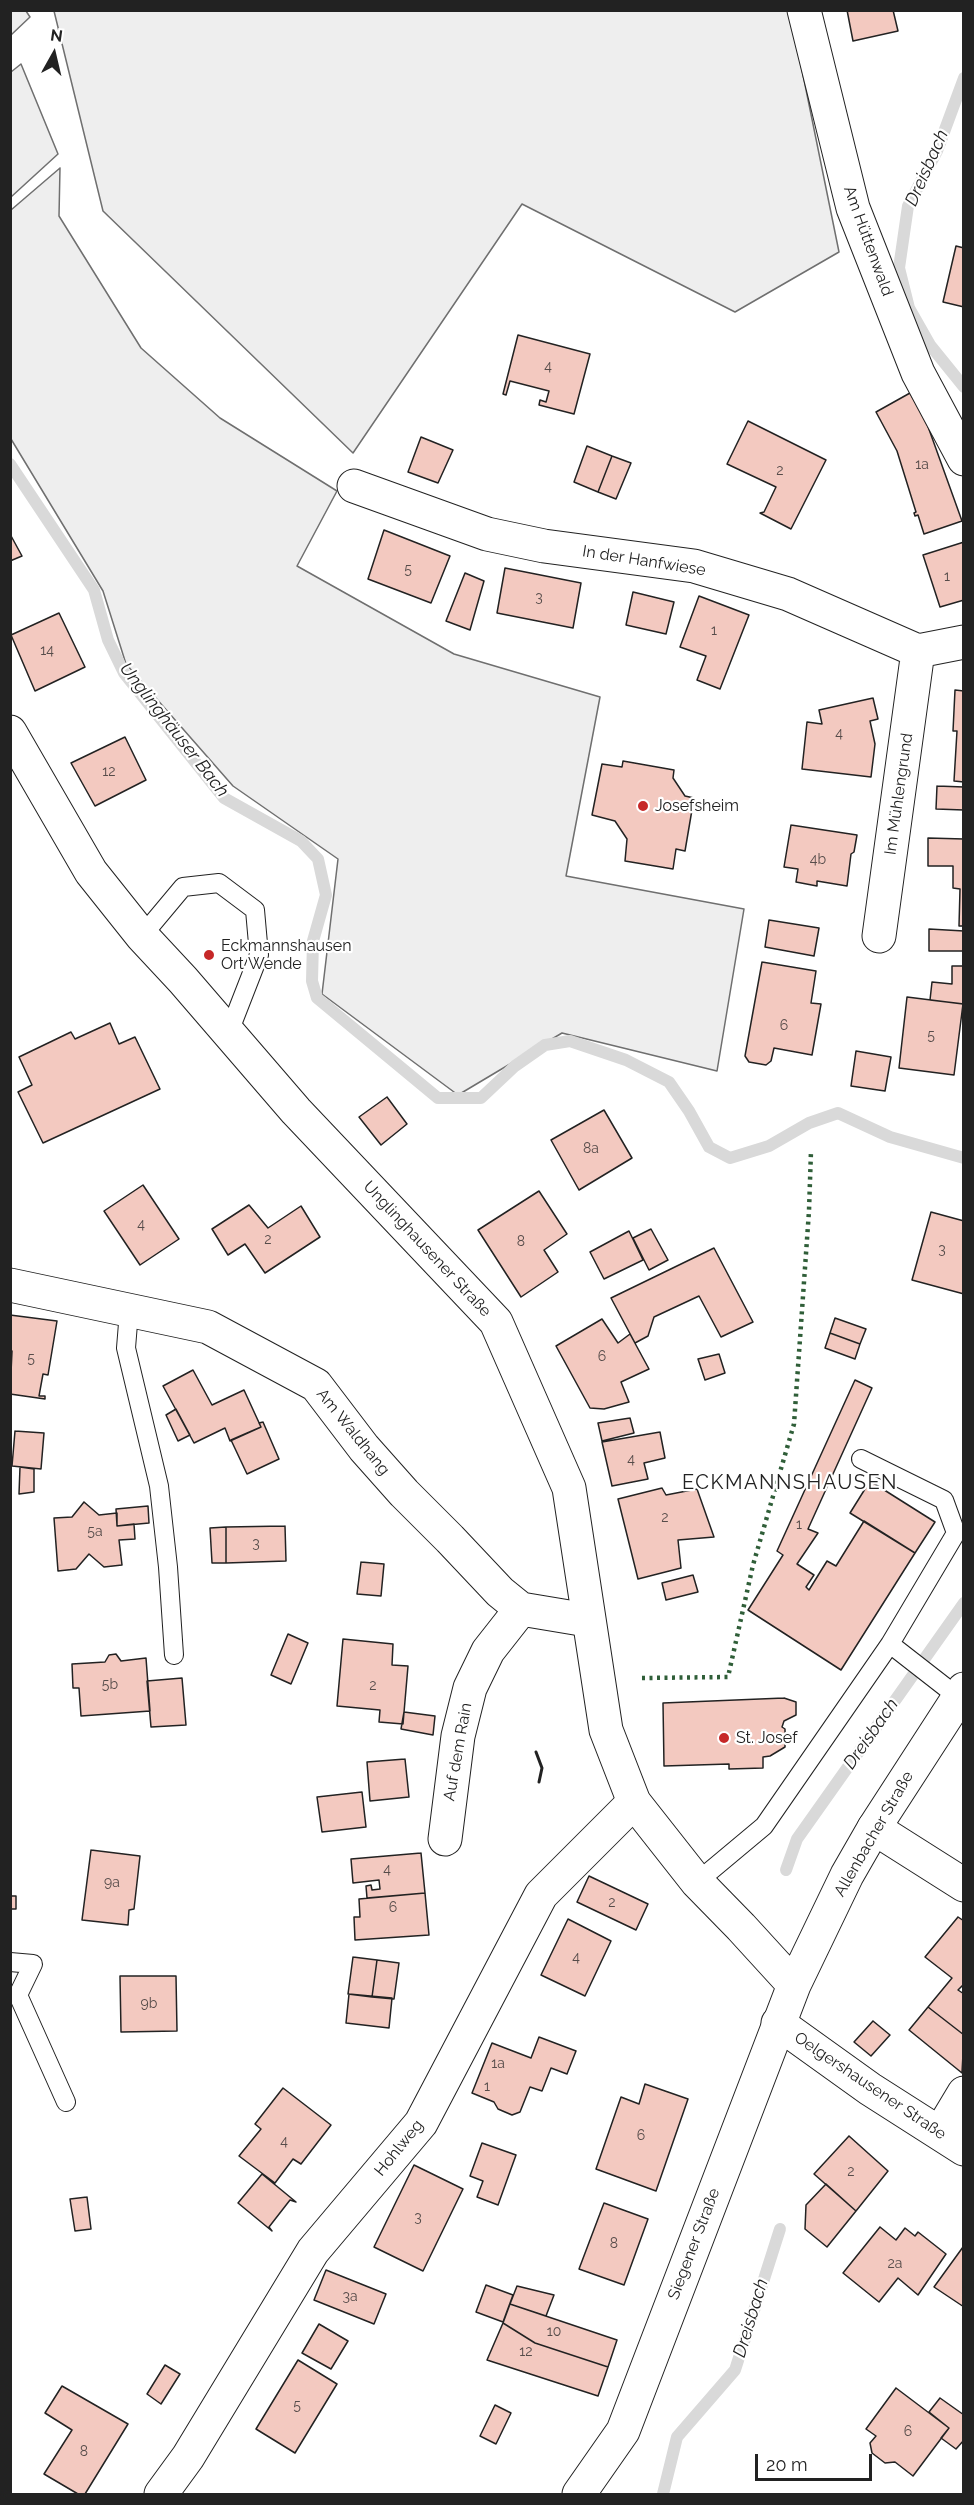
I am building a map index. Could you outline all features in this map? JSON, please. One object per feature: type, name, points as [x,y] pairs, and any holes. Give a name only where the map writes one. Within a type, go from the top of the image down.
[{"type":"street","name":"Am Hüttenwald","points":[[804,10],[853,208],[918,373],[963,459]]},
{"type":"street","name":"In der Hanfwiese","points":[[354,486],[487,534],[544,546],[704,569],[788,594],[918,651]]},
{"type":"street","points":[[918,651],[963,642]]},
{"type":"street","name":"Im Mühlengrund","points":[[879,936],[918,651]]},
{"type":"street","name":"Unglinghausener Straße","points":[[10,732],[91,872],[142,936],[229,1032],[296,1111],[496,1322],[568,1488],[606,1730],[634,1802],[696,1882],[794,1985]]},
{"type":"street","name":"Am Waldhang","points":[[10,1285],[208,1328],[316,1385],[364,1448],[404,1493],[500,1592],[521,1610]]},
{"type":"street","points":[[521,1610],[587,1620]]},
{"type":"street","name":"Auf dem Rain","points":[[445,1839],[458,1736],[470,1688],[488,1651],[521,1610]]},
{"type":"street","name":"Allenbacher Straße","points":[[794,1985],[848,1875],[874,1828],[961,1693]]},
{"type":"street","name":"Hohlweg","points":[[161,2494],[188,2457],[314,2251],[421,2123],[541,1895],[634,1802]]},
{"type":"street","points":[[874,1828],[963,1885]]},
{"type":"street","name":"Siegener Straße","points":[[579,2494],[623,2431],[794,1985]]},
{"type":"street","name":"Oelgershausener Straße","points":[[778,2023],[870,2089],[952,2141]]},
{"type":"street","points":[[952,2141],[963,2093]]},
{"type":"lane","points":[[142,936],[183,887],[219,883],[255,910],[259,955],[229,1032]]},
{"type":"lane","points":[[129,1311],[126,1348],[159,1486],[168,1567],[174,1655]]},
{"type":"lane","points":[[696,1882],[764,1826],[895,1648],[956,1533],[944,1500],[861,1459]]},
{"type":"lane","points":[[895,1648],[961,1693]]},
{"type":"lane","points":[[10,1962],[33,1964],[18,1995],[66,2102]]},
{"type":"shaded area","points":[[11,10],[26,11],[30,17],[11,35]]},
{"type":"shaded area","points":[[54,11],[790,11],[839,252],[735,312],[522,204],[353,453],[103,211]]},
{"type":"shaded area","points":[[21,64],[58,154],[11,197],[11,72]]},
{"type":"shaded area","points":[[60,168],[59,216],[141,348],[220,418],[337,491],[297,566],[454,654],[600,697],[566,876],[744,909],[717,1071],[562,1033],[458,1095],[322,994],[338,859],[233,786],[126,664],[103,591],[11,439],[11,210]]},
{"type":"building","points":[[847,10],[893,10],[898,31],[853,41]]},
{"type":"building","points":[[956,246],[964,248],[964,307],[943,302]]},
{"type":"building","points":[[518,335],[590,354],[574,414],[539,405],[540,400],[546,402],[549,391],[510,381],[506,395],[503,394]]},
{"type":"building","points":[[910,393],[926,421],[962,521],[924,534],[918,515],[915,516],[914,513],[916,512],[897,451],[876,412]]},
{"type":"building","points":[[748,421],[826,460],[791,529],[760,513],[764,512],[776,487],[727,464]]},
{"type":"building","points":[[421,437],[453,450],[438,483],[408,472]]},
{"type":"building","points":[[587,446],[612,456],[598,492],[574,482]]},
{"type":"building","points":[[612,456],[631,463],[616,499],[598,492]]},
{"type":"building","points":[[384,530],[450,556],[431,603],[368,579]]},
{"type":"building","points":[[10,534],[22,556],[10,561]]},
{"type":"building","points":[[964,542],[964,600],[940,607],[923,555]]},
{"type":"building","points":[[505,568],[581,583],[573,628],[497,613]]},
{"type":"building","points":[[465,573],[484,581],[470,630],[446,621]]},
{"type":"building","points":[[633,592],[674,602],[666,634],[626,625]]},
{"type":"building","points":[[699,596],[749,615],[720,689],[697,680],[706,656],[680,647]]},
{"type":"building","points":[[59,613],[85,667],[35,691],[11,635]]},
{"type":"building","points":[[955,690],[964,691],[964,782],[954,781],[957,731],[953,731]]},
{"type":"building","points":[[873,698],[878,719],[870,721],[875,744],[871,777],[802,769],[807,722],[822,724],[819,710]]},
{"type":"building","points":[[125,737],[146,780],[95,806],[71,763]]},
{"type":"building","name":"Josefsheim","points":[[623,761],[674,770],[673,778],[685,796],[694,798],[685,851],[676,849],[673,869],[625,861],[627,839],[615,821],[592,815],[602,764],[622,767]]},
{"type":"building","points":[[937,786],[964,787],[964,810],[936,809]]},
{"type":"building","points":[[791,825],[857,835],[854,852],[851,854],[847,886],[817,881],[817,886],[796,882],[798,869],[784,867]]},
{"type":"building","points":[[928,838],[964,839],[964,926],[959,926],[960,889],[953,888],[953,866],[928,866]]},
{"type":"building","points":[[769,920],[819,928],[814,956],[765,947]]},
{"type":"building","points":[[929,929],[964,931],[964,951],[929,951]]},
{"type":"building","points":[[762,962],[816,971],[811,1003],[821,1004],[812,1055],[774,1048],[771,1061],[766,1065],[749,1062],[745,1056]]},
{"type":"building","points":[[952,966],[964,966],[964,1004],[930,1000],[932,982],[952,984]]},
{"type":"building","points":[[907,997],[963,1004],[954,1075],[899,1068]]},
{"type":"building","points":[[110,1023],[119,1044],[135,1037],[160,1089],[43,1143],[18,1092],[32,1085],[19,1057],[71,1032],[75,1039]]},
{"type":"building","points":[[856,1051],[891,1057],[885,1091],[851,1086]]},
{"type":"building","points":[[387,1097],[407,1124],[381,1145],[359,1117]]},
{"type":"building","points":[[604,1110],[632,1158],[579,1190],[551,1140]]},
{"type":"building","points":[[143,1185],[179,1239],[140,1265],[104,1211]]},
{"type":"building","points":[[539,1191],[567,1234],[544,1250],[558,1272],[521,1297],[478,1230]]},
{"type":"building","points":[[249,1205],[268,1228],[301,1206],[320,1237],[265,1273],[245,1244],[228,1255],[212,1229]]},
{"type":"building","points":[[931,1212],[964,1221],[964,1294],[912,1280]]},
{"type":"building","points":[[651,1229],[668,1260],[649,1270],[633,1238]]},
{"type":"building","points":[[629,1231],[643,1260],[604,1279],[590,1252]]},
{"type":"building","points":[[714,1248],[753,1322],[721,1337],[699,1296],[654,1317],[648,1336],[635,1343],[611,1298]]},
{"type":"building","points":[[10,1315],[57,1321],[48,1375],[43,1374],[39,1396],[45,1396],[45,1399],[10,1394],[12,1351],[10,1351]]},
{"type":"building","points":[[835,1318],[866,1329],[860,1344],[830,1333]]},
{"type":"building","points":[[602,1319],[618,1343],[630,1334],[649,1369],[621,1382],[629,1402],[604,1409],[590,1408],[556,1346]]},
{"type":"building","points":[[830,1333],[860,1344],[855,1359],[825,1348]]},
{"type":"building","points":[[719,1354],[725,1373],[705,1380],[698,1359]]},
{"type":"building","points":[[193,1370],[212,1405],[244,1390],[261,1427],[230,1441],[225,1428],[194,1443],[163,1386]]},
{"type":"building","points":[[855,1380],[872,1388],[808,1529],[818,1533],[797,1564],[814,1575],[806,1587],[809,1590],[827,1561],[836,1566],[864,1521],[915,1553],[841,1670],[748,1610],[783,1555],[777,1551]]},
{"type":"building","points":[[176,1409],[190,1435],[178,1441],[166,1415]]},
{"type":"building","points":[[630,1418],[634,1433],[602,1441],[598,1423]]},
{"type":"building","points":[[263,1422],[279,1459],[247,1474],[231,1440],[261,1427],[259,1423]]},
{"type":"building","points":[[15,1431],[44,1433],[41,1469],[12,1466]]},
{"type":"building","points":[[660,1432],[665,1458],[644,1463],[648,1479],[612,1486],[602,1442]]},
{"type":"building","points":[[20,1467],[34,1469],[34,1492],[19,1494]]},
{"type":"building","points":[[870,1481],[935,1522],[915,1553],[850,1513]]},
{"type":"building","points":[[662,1488],[666,1495],[697,1489],[714,1537],[678,1540],[681,1568],[638,1579],[618,1499]]},
{"type":"building","points":[[84,1502],[99,1515],[117,1513],[117,1526],[134,1524],[135,1539],[119,1540],[122,1565],[104,1567],[89,1554],[76,1569],[58,1571],[54,1518],[72,1517]]},
{"type":"building","points":[[148,1506],[149,1523],[117,1526],[116,1509]]},
{"type":"building","points":[[285,1526],[286,1561],[226,1563],[226,1527]]},
{"type":"building","points":[[226,1527],[226,1563],[212,1563],[210,1528]]},
{"type":"building","points":[[361,1562],[384,1564],[381,1596],[357,1594]]},
{"type":"building","points":[[693,1575],[698,1592],[666,1600],[662,1583]]},
{"type":"building","points":[[288,1634],[308,1643],[291,1684],[271,1675]]},
{"type":"building","points":[[343,1639],[393,1644],[392,1665],[408,1666],[403,1724],[379,1722],[380,1710],[337,1706]]},
{"type":"building","points":[[116,1654],[121,1661],[146,1658],[150,1711],[81,1716],[79,1688],[73,1688],[72,1664],[105,1662],[109,1655]]},
{"type":"building","points":[[182,1678],[186,1725],[151,1727],[147,1681]]},
{"type":"building","name":"St. Josef","points":[[784,1698],[796,1702],[796,1715],[784,1721],[782,1727],[785,1729],[785,1747],[770,1756],[763,1757],[763,1768],[729,1769],[729,1764],[664,1766],[663,1703]]},
{"type":"building","points":[[404,1712],[435,1716],[433,1735],[401,1729]]},
{"type":"building","points":[[405,1759],[409,1797],[370,1801],[367,1762]]},
{"type":"building","points":[[362,1792],[366,1827],[322,1832],[317,1797]]},
{"type":"building","points":[[91,1850],[140,1856],[134,1909],[129,1910],[128,1925],[82,1920]]},
{"type":"building","points":[[421,1853],[425,1893],[367,1898],[366,1886],[371,1885],[372,1890],[380,1889],[379,1880],[353,1883],[351,1859]]},
{"type":"building","points":[[589,1876],[648,1904],[636,1930],[577,1902]]},
{"type":"building","points":[[425,1893],[429,1935],[355,1940],[354,1917],[360,1917],[359,1899]]},
{"type":"building","points":[[10,1896],[16,1896],[16,1909],[10,1909]]},
{"type":"building","points":[[958,1917],[964,1921],[964,1984],[958,1990],[964,1994],[964,2035],[928,2007],[952,1978],[925,1957]]},
{"type":"building","points":[[568,1919],[611,1941],[585,1996],[541,1975]]},
{"type":"building","points":[[353,1957],[377,1960],[372,1997],[348,1994]]},
{"type":"building","points":[[377,1960],[399,1963],[394,1999],[372,1997]]},
{"type":"building","points":[[120,1976],[176,1976],[177,2031],[121,2032]]},
{"type":"building","points":[[349,1994],[392,1998],[389,2028],[346,2023]]},
{"type":"building","points":[[928,2007],[964,2035],[962,2073],[909,2030]]},
{"type":"building","points":[[873,2021],[890,2035],[871,2056],[854,2042]]},
{"type":"building","points":[[539,2037],[576,2051],[567,2074],[551,2068],[542,2091],[530,2087],[520,2112],[512,2115],[498,2109],[494,2102],[472,2093],[492,2043],[531,2058]]},
{"type":"building","points":[[645,2084],[688,2099],[656,2191],[596,2169],[621,2097],[639,2104]]},
{"type":"building","points":[[283,2088],[331,2125],[301,2164],[293,2159],[275,2183],[239,2156],[261,2129],[255,2124]]},
{"type":"building","points":[[849,2136],[888,2171],[856,2211],[814,2174]]},
{"type":"building","points":[[482,2143],[516,2155],[498,2205],[477,2197],[483,2181],[470,2176]]},
{"type":"building","points":[[414,2165],[463,2189],[423,2271],[374,2247]]},
{"type":"building","points":[[262,2174],[296,2202],[290,2200],[269,2227],[272,2231],[238,2203]]},
{"type":"building","points":[[826,2184],[856,2211],[827,2247],[805,2229],[806,2205]]},
{"type":"building","points":[[87,2197],[91,2229],[75,2231],[70,2199]]},
{"type":"building","points":[[604,2203],[648,2219],[624,2285],[579,2269]]},
{"type":"building","points":[[880,2227],[896,2240],[905,2228],[915,2236],[918,2232],[946,2254],[918,2295],[898,2278],[879,2302],[843,2273]]},
{"type":"building","points":[[964,2247],[964,2307],[934,2287]]},
{"type":"building","points":[[326,2270],[386,2294],[374,2324],[314,2300]]},
{"type":"building","points":[[486,2285],[513,2295],[503,2322],[476,2312]]},
{"type":"building","points":[[517,2286],[554,2295],[546,2316],[510,2304]]},
{"type":"building","points":[[510,2304],[617,2340],[608,2367],[535,2343],[503,2323]]},
{"type":"building","points":[[503,2323],[535,2343],[608,2367],[598,2396],[487,2360]]},
{"type":"building","points":[[319,2324],[348,2341],[331,2369],[302,2353]]},
{"type":"building","points":[[298,2360],[337,2384],[295,2453],[256,2429]]},
{"type":"building","points":[[165,2365],[180,2374],[161,2404],[147,2394]]},
{"type":"building","points":[[62,2386],[128,2424],[85,2494],[78,2494],[44,2474],[72,2430],[45,2413]]},
{"type":"building","points":[[896,2388],[949,2428],[913,2476],[895,2462],[885,2463],[872,2453],[870,2443],[876,2436],[866,2429]]},
{"type":"building","points":[[940,2398],[964,2415],[964,2440],[956,2449],[941,2438],[949,2428],[929,2412]]},
{"type":"building","points":[[495,2405],[511,2413],[496,2444],[480,2436]]},
{"type":"waterway","name":"Dreisbach","points":[[964,78],[937,151],[908,206],[899,268],[909,308],[930,345],[964,387]]},
{"type":"waterway","name":"Unglinghäuser Bach","points":[[10,464],[94,590],[108,640],[124,673],[224,798],[301,841],[318,859],[326,895],[313,941],[312,981],[317,998],[438,1098],[481,1098],[515,1066],[545,1045],[570,1041],[626,1060],[669,1082],[689,1111],[709,1147],[730,1158],[769,1146],[809,1123],[838,1113],[890,1137],[964,1158]]},
{"type":"waterway","name":"Dreisbach","points":[[786,1870],[797,1839],[964,1603]]},
{"type":"waterway","name":"Dreisbach","points":[[663,2494],[677,2437],[735,2370],[780,2229]]},
{"type":"hedge","points":[[642,1678],[728,1677],[753,1565],[794,1424],[811,1151]]},
{"type":"wall","points":[[536,1752],[542,1768],[539,1782]]},
{"type":"place","name":"Josefsheim","points":[[643,806]]},
{"type":"place","name":"Eckmannshausen Ort Wende","points":[[209,955]]},
{"type":"place","name":"St. Josef","points":[[724,1738]]},
{"type":"district","name":"ECKMANNSHAUSEN","points":[[790,1483]]}]
